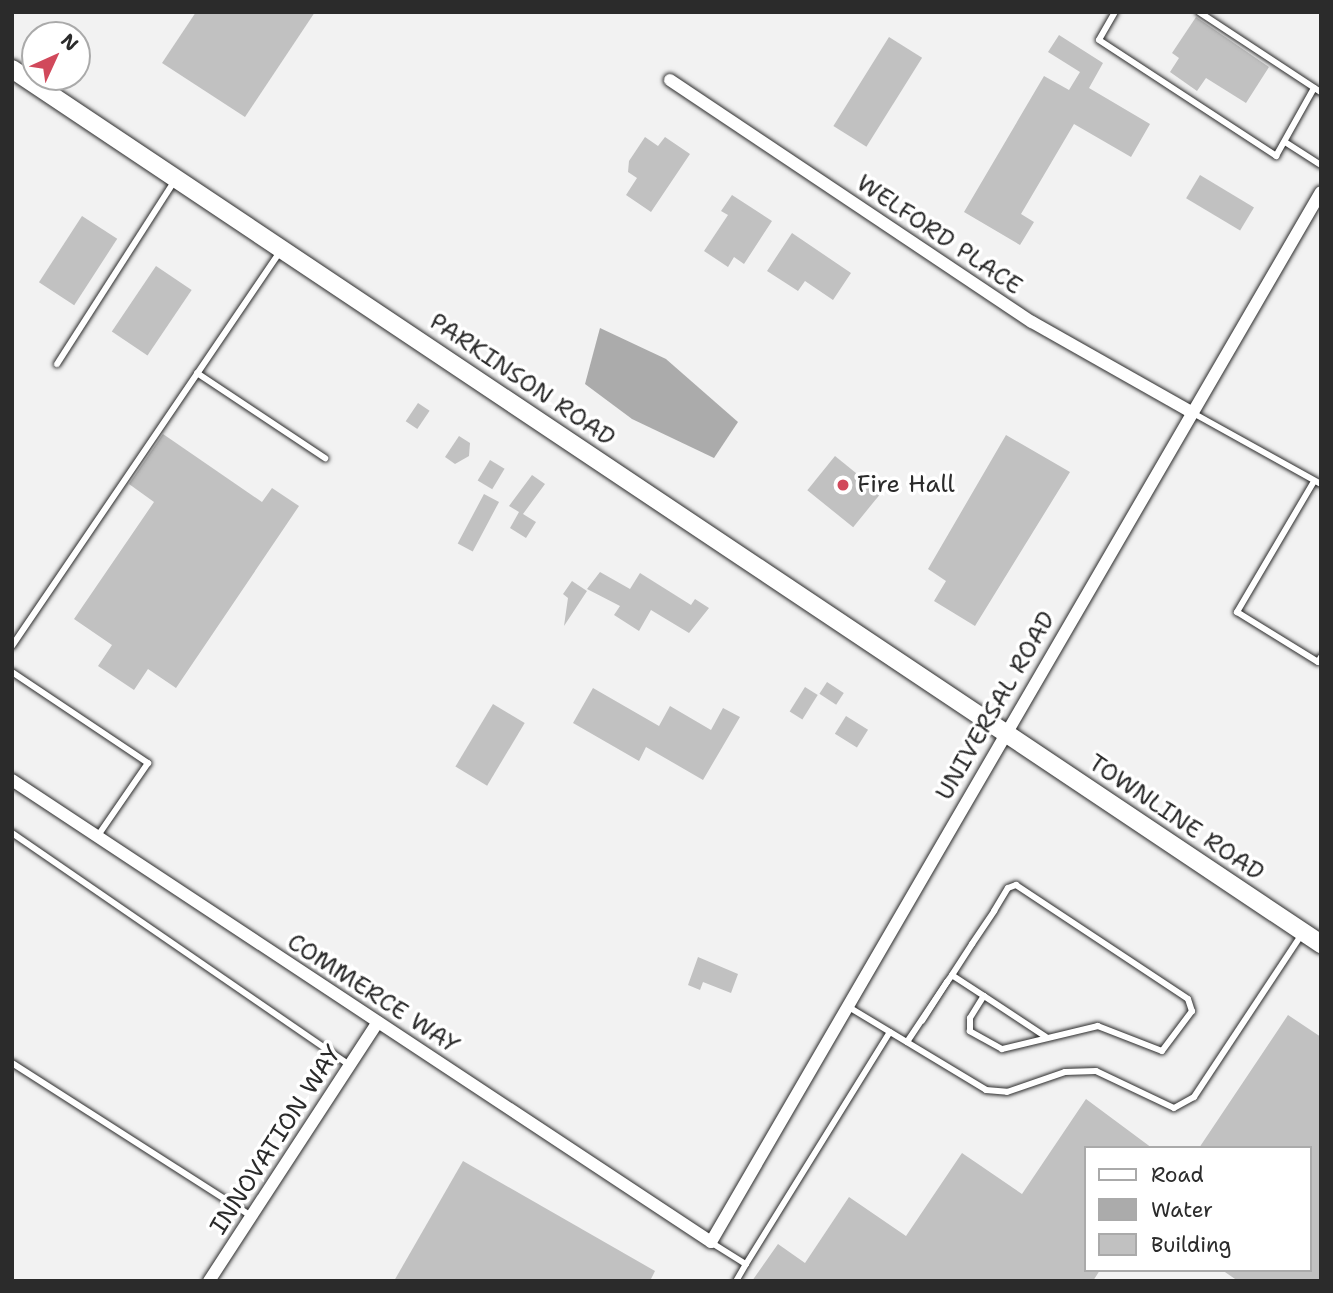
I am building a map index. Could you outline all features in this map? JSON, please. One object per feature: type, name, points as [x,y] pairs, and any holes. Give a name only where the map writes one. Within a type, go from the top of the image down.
[{"type":"main road","name":"PARKINSON ROAD","points":[[12,69],[1005,732]]},
{"type":"main road","name":"TOWNLINE ROAD","points":[[1005,732],[1321,944]]},
{"type":"street","name":"WELFORD PLACE","points":[[670,80],[1032,322],[1191,412]]},
{"type":"street","name":"UNIVERSAL ROAD","points":[[711,1242],[1321,192]]},
{"type":"street","name":"COMMERCE WAY","points":[[12,780],[711,1242]]},
{"type":"street","name":"INNOVATION WAY","points":[[209,1281],[378,1022]]},
{"type":"lane","points":[[1113,13],[1099,40],[1276,156],[1318,90],[1199,12]]},
{"type":"lane","points":[[1284,142],[1321,166]]},
{"type":"lane","points":[[57,364],[176,178]]},
{"type":"lane","points":[[12,646],[281,249]]},
{"type":"lane","points":[[197,373],[325,458]]},
{"type":"lane","points":[[1191,412],[1317,484],[1237,612],[1318,662],[1321,657]]},
{"type":"lane","points":[[12,672],[148,763],[97,837]]},
{"type":"lane","points":[[12,833],[350,1065]]},
{"type":"lane","points":[[907,1042],[1016,885],[1192,1006],[1162,1051],[1105,1027],[1071,1027],[1009,1050],[990,1044],[968,1026],[984,996]]},
{"type":"lane","points":[[847,1006],[997,1093],[1065,1072],[1096,1071],[1174,1108],[1194,1097],[1303,932]]},
{"type":"lane","points":[[952,975],[1046,1037]]},
{"type":"lane","points":[[736,1281],[890,1032]]},
{"type":"lane","points":[[12,1063],[251,1216]]},
{"type":"lane","points":[[711,1242],[747,1264]]},
{"type":"water","points":[[600,328],[666,359],[738,422],[714,458],[632,419],[585,384]]},
{"type":"building","points":[[196,12],[315,12],[245,117],[162,63]]},
{"type":"building","points":[[1196,17],[1269,67],[1246,103],[1206,78],[1197,91],[1170,72],[1179,58],[1172,53]]},
{"type":"building","points":[[1059,35],[1103,63],[1089,88],[1150,124],[1131,157],[1074,124],[1021,214],[1034,222],[1020,245],[964,212],[1044,76],[1069,90],[1080,72],[1048,52]]},
{"type":"building","points":[[889,37],[922,58],[866,147],[833,126]]},
{"type":"building","points":[[645,137],[658,146],[665,137],[690,154],[651,212],[626,195],[637,178],[628,172],[629,161]]},
{"type":"building","points":[[1200,175],[1254,207],[1240,231],[1186,198]]},
{"type":"building","points":[[732,195],[772,221],[744,264],[734,257],[728,267],[704,251],[728,215],[721,211]]},
{"type":"building","points":[[82,216],[117,239],[74,305],[39,282]]},
{"type":"building","points":[[792,233],[851,273],[833,300],[805,281],[798,291],[767,271]]},
{"type":"building","points":[[156,266],[192,290],[147,356],[112,331]]},
{"type":"building","points":[[418,403],[430,411],[417,429],[406,421]]},
{"type":"building","points":[[163,434],[262,502],[272,488],[299,506],[176,688],[148,669],[134,690],[98,666],[112,645],[74,619],[154,502],[129,484]]},
{"type":"building","points":[[1006,435],[1070,472],[975,626],[934,601],[946,581],[928,569]]},
{"type":"building","points":[[459,436],[470,443],[469,456],[455,464],[445,457]]},
{"type":"building","name":"Fire Hall","points":[[835,456],[881,493],[853,527],[807,490]]},
{"type":"building","points":[[490,460],[505,469],[492,489],[478,481]]},
{"type":"building","points":[[532,475],[545,484],[523,514],[536,522],[526,538],[510,528],[519,512],[509,506]]},
{"type":"building","points":[[484,494],[499,502],[473,551],[458,543]]},
{"type":"building","points":[[600,572],[630,589],[640,573],[691,605],[695,599],[709,608],[689,633],[651,610],[639,631],[614,615],[620,606],[587,589]]},
{"type":"building","points":[[572,581],[587,591],[564,626],[568,598],[563,594]]},
{"type":"building","points":[[827,682],[844,693],[836,705],[819,694]]},
{"type":"building","points":[[805,687],[818,695],[802,720],[790,712]]},
{"type":"building","points":[[593,688],[659,726],[670,706],[711,730],[723,708],[740,717],[703,780],[646,747],[639,761],[573,723]]},
{"type":"building","points":[[493,704],[525,723],[487,786],[455,767]]},
{"type":"building","points":[[846,716],[868,730],[857,748],[835,734]]},
{"type":"building","points":[[698,957],[738,974],[731,993],[703,982],[700,990],[688,985]]},
{"type":"building","points":[[1288,1015],[1321,1037],[1321,1281],[1238,1281],[1225,1272],[1312,1272],[1312,1146],[1200,1146]]},
{"type":"building","points":[[1086,1099],[1149,1146],[1084,1146],[1084,1272],[1099,1272],[1093,1281],[752,1281],[778,1244],[805,1263],[849,1197],[906,1236],[962,1153],[1022,1194]]},
{"type":"building","points":[[463,1161],[655,1271],[650,1281],[394,1281]]},
{"type":"place","name":"Fire Hall","points":[[843,485]]}]
